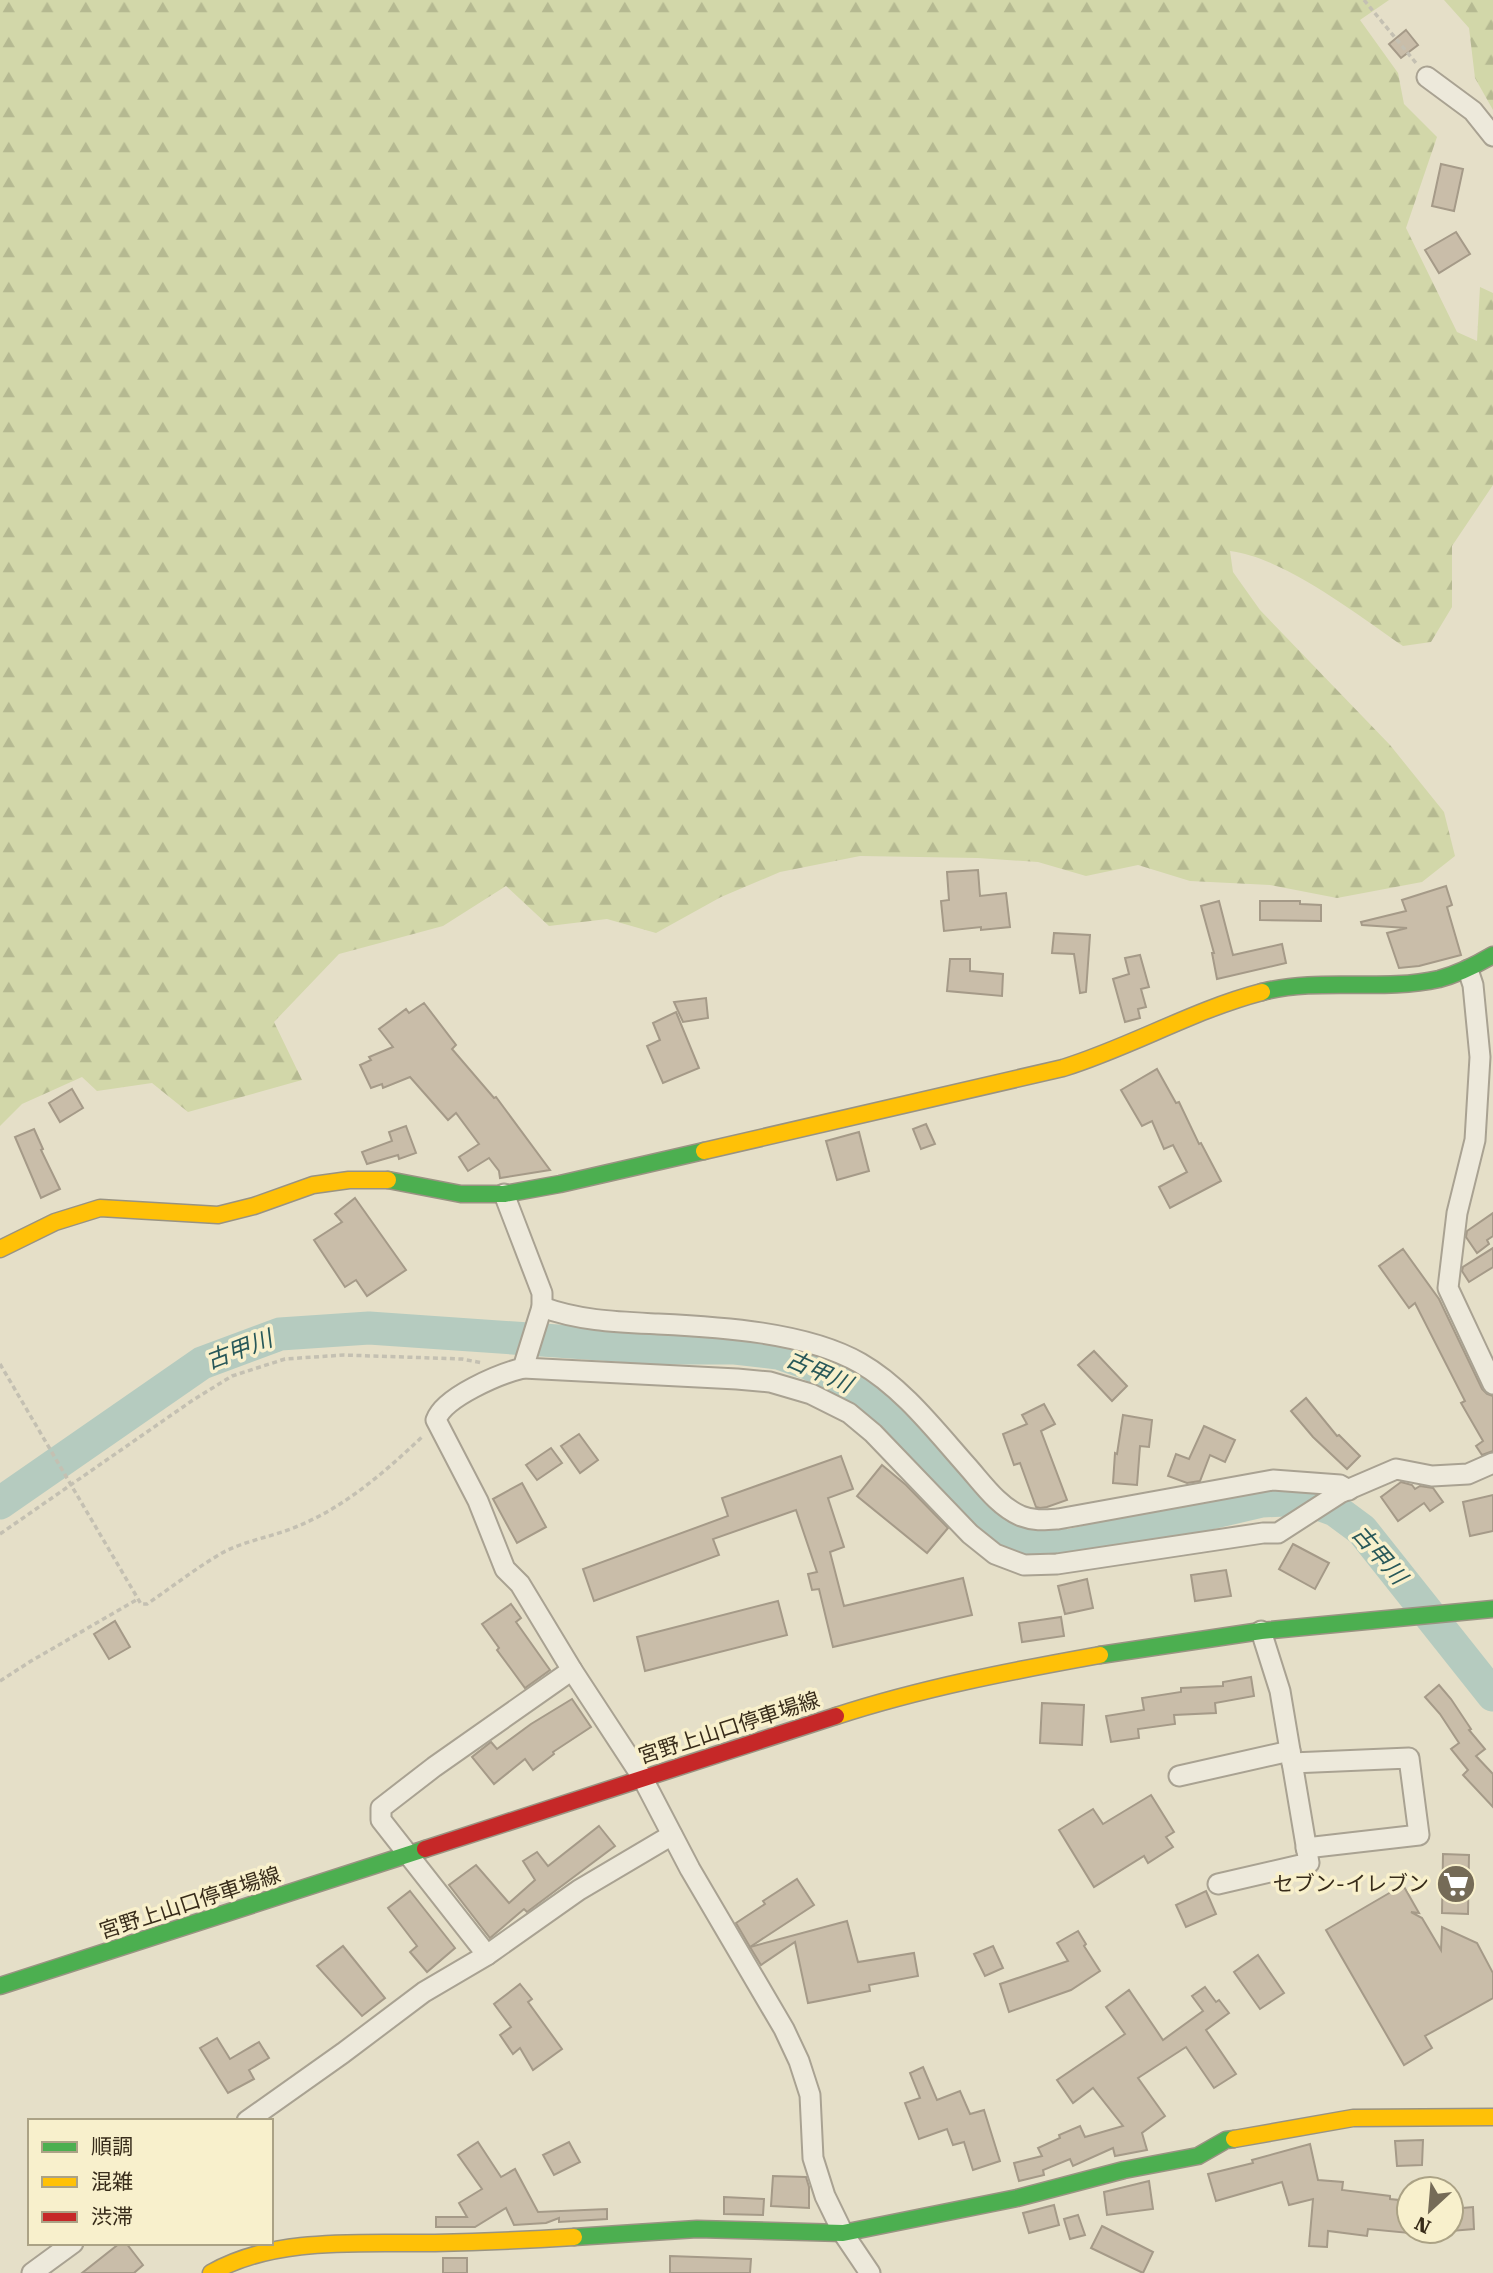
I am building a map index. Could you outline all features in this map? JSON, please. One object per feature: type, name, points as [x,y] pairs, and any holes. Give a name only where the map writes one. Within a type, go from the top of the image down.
[{"type":"street","points":[[1427,77],[1473,111],[1493,136]]},
{"type":"street","points":[[0,1250],[55,1222],[100,1208],[218,1215],[254,1206],[313,1185],[349,1180],[385,1179],[461,1194],[504,1194],[560,1184],[1040,1074],[1085,1061],[1235,999],[1279,988],[1335,983],[1398,984],[1436,980],[1468,970],[1493,956]]},
{"type":"street","points":[[1468,970],[1473,985],[1480,1057],[1475,1140],[1457,1213],[1448,1288],[1493,1384]]},
{"type":"street","points":[[504,1194],[542,1293],[539,1315],[517,1367]]},
{"type":"street","points":[[539,1315],[560,1314],[591,1321],[717,1327],[828,1348],[861,1363],[898,1391],[998,1501],[1019,1515],[1037,1521],[1273,1480],[1340,1485],[1345,1492]]},
{"type":"street","points":[[870,2273],[843,2233],[825,2196],[813,2158],[810,2095],[799,2061],[784,2029],[672,1835],[642,1777],[520,1584],[505,1569],[478,1501],[436,1420],[439,1412],[460,1396],[517,1367],[770,1382],[811,1394],[849,1413],[873,1433],[970,1534],[995,1555],[1024,1565],[1058,1564],[1263,1532],[1278,1533],[1345,1492],[1396,1469],[1432,1476],[1468,1474],[1493,1464]]},
{"type":"street","name":"宮野上山口停車場線","points":[[0,1986],[886,1700],[988,1675],[1079,1658],[1261,1631],[1493,1609]]},
{"type":"street","points":[[1219,1884],[1309,1863],[1280,1691],[1261,1631]]},
{"type":"street","points":[[487,1955],[381,1820],[382,1808],[572,1670]]},
{"type":"street","points":[[1179,1776],[1291,1757],[1409,1758],[1419,1835],[1306,1848]]},
{"type":"street","points":[[250,2119],[424,1992],[487,1955],[579,1890],[672,1835]]},
{"type":"street","points":[[211,2273],[223,2266],[274,2249],[341,2244],[495,2242],[697,2230],[843,2233],[1017,2198],[1124,2170],[1198,2156],[1226,2140],[1239,2137],[1353,2118],[1493,2117]]},
{"type":"street","points":[[32,2273],[70,2245]]},
{"type":"path","points":[[1364,0],[1427,77]]},
{"type":"path","points":[[0,1534],[193,1400],[232,1376],[285,1359],[344,1354],[462,1359],[517,1367]]},
{"type":"path","points":[[0,1364],[142,1604],[147,1604],[222,1553],[298,1526],[323,1513],[376,1479],[428,1432],[439,1426]]},
{"type":"path","points":[[0,1681],[138,1599]]},
{"type":"green space","points":[[0,0],[1389,0],[1360,20],[1398,73],[1404,104],[1437,137],[1406,228],[1457,332],[1477,341],[1480,287],[1493,293],[1493,485],[1452,546],[1452,607],[1431,642],[1403,646],[1320,589],[1273,564],[1230,551],[1233,572],[1260,610],[1390,745],[1444,812],[1455,856],[1422,882],[1337,898],[1270,885],[1190,881],[1138,865],[1086,876],[1038,862],[860,856],[780,872],[721,897],[656,933],[607,919],[549,926],[506,886],[443,926],[339,954],[274,1022],[302,1080],[188,1112],[152,1083],[97,1091],[82,1077],[22,1104],[0,1126]]},
{"type":"green space","points":[[1444,0],[1493,0],[1493,110],[1475,78],[1469,28]]},
{"type":"building","points":[[1406,30],[1418,45],[1401,58],[1389,44]]},
{"type":"building","points":[[1441,164],[1463,169],[1454,211],[1432,206]]},
{"type":"building","points":[[1456,232],[1470,254],[1439,273],[1425,250]]},
{"type":"building","points":[[978,870],[980,896],[1006,893],[1010,927],[944,931],[941,901],[949,900],[947,872]]},
{"type":"building","points":[[1446,886],[1452,905],[1447,907],[1461,955],[1419,966],[1399,968],[1387,933],[1407,928],[1362,925],[1361,922],[1406,911],[1402,900]]},
{"type":"building","points":[[1219,901],[1233,955],[1282,944],[1286,963],[1217,979],[1214,953],[1201,906]]},
{"type":"building","points":[[1260,901],[1300,901],[1300,904],[1321,905],[1321,921],[1260,920]]},
{"type":"building","points":[[1054,933],[1090,935],[1086,992],[1080,993],[1074,954],[1052,953]]},
{"type":"building","points":[[1140,955],[1149,987],[1141,989],[1146,1007],[1138,1009],[1140,1018],[1125,1022],[1113,979],[1129,974],[1125,958]]},
{"type":"building","points":[[950,959],[970,959],[970,971],[1003,974],[1002,996],[947,991]]},
{"type":"building","points":[[706,998],[708,1018],[683,1022],[674,1002]]},
{"type":"building","points":[[424,1003],[456,1045],[452,1049],[494,1098],[496,1097],[550,1170],[500,1178],[499,1171],[489,1158],[468,1171],[459,1157],[479,1144],[456,1113],[448,1120],[410,1077],[383,1088],[382,1084],[371,1088],[360,1065],[371,1060],[369,1057],[393,1047],[379,1029],[406,1009],[409,1013]]},
{"type":"building","points":[[676,1012],[699,1068],[663,1083],[647,1046],[660,1040],[653,1023]]},
{"type":"building","points":[[1157,1069],[1176,1103],[1179,1102],[1221,1181],[1170,1208],[1159,1187],[1187,1172],[1173,1145],[1164,1149],[1152,1121],[1142,1126],[1121,1090]]},
{"type":"building","points":[[72,1089],[83,1108],[60,1122],[49,1103]]},
{"type":"building","points":[[926,1124],[935,1144],[921,1149],[913,1129]]},
{"type":"building","points":[[406,1126],[416,1153],[399,1159],[398,1155],[367,1164],[362,1152],[392,1141],[389,1132]]},
{"type":"building","points":[[34,1129],[60,1189],[41,1198],[15,1137]]},
{"type":"building","points":[[859,1132],[869,1171],[837,1180],[826,1141]]},
{"type":"building","points":[[355,1198],[406,1270],[367,1296],[356,1280],[345,1287],[314,1240],[342,1222],[335,1214]]},
{"type":"building","points":[[1493,1213],[1493,1236],[1487,1240],[1489,1244],[1477,1253],[1466,1237],[1467,1231]]},
{"type":"building","points":[[1493,1248],[1493,1267],[1469,1282],[1462,1271],[1463,1267]]},
{"type":"building","points":[[1403,1249],[1439,1299],[1482,1389],[1493,1396],[1493,1451],[1482,1455],[1476,1446],[1483,1441],[1461,1403],[1465,1401],[1415,1303],[1409,1308],[1379,1266]]},
{"type":"building","points":[[1094,1351],[1127,1386],[1112,1401],[1078,1365]]},
{"type":"building","points":[[1306,1398],[1337,1436],[1360,1456],[1347,1469],[1313,1437],[1291,1411]]},
{"type":"building","points":[[1044,1404],[1055,1424],[1041,1431],[1067,1500],[1040,1508],[1036,1507],[1020,1463],[1014,1465],[1003,1434],[1027,1424],[1022,1415]]},
{"type":"building","points":[[1123,1415],[1152,1420],[1149,1447],[1140,1446],[1137,1485],[1113,1483],[1115,1453],[1117,1454]]},
{"type":"building","points":[[1204,1426],[1235,1440],[1225,1462],[1210,1455],[1200,1481],[1187,1483],[1168,1476],[1176,1454],[1189,1459]]},
{"type":"building","points":[[579,1434],[598,1460],[580,1473],[561,1446]]},
{"type":"building","points":[[551,1448],[562,1463],[537,1480],[526,1465]]},
{"type":"building","points":[[841,1456],[853,1489],[828,1498],[844,1547],[830,1552],[844,1606],[963,1578],[972,1615],[833,1647],[819,1589],[812,1590],[808,1574],[817,1572],[796,1510],[713,1539],[719,1555],[594,1601],[583,1569],[728,1516],[722,1498]]},
{"type":"building","points":[[882,1465],[906,1485],[948,1528],[927,1553],[857,1496]]},
{"type":"building","points":[[1401,1482],[1412,1485],[1415,1489],[1420,1486],[1433,1488],[1443,1502],[1430,1511],[1424,1503],[1398,1521],[1381,1497]]},
{"type":"building","points":[[522,1483],[546,1527],[517,1543],[493,1499]]},
{"type":"building","points":[[1493,1495],[1493,1531],[1470,1536],[1463,1502]]},
{"type":"building","points":[[1293,1544],[1329,1563],[1315,1589],[1279,1569]]},
{"type":"building","points":[[1226,1570],[1231,1596],[1195,1601],[1191,1575]]},
{"type":"building","points":[[1087,1579],[1093,1608],[1065,1614],[1058,1586]]},
{"type":"building","points":[[778,1601],[787,1635],[645,1671],[637,1637]]},
{"type":"building","points":[[511,1604],[521,1618],[516,1622],[550,1670],[525,1688],[482,1624]]},
{"type":"building","points":[[1061,1617],[1064,1636],[1022,1642],[1019,1623]]},
{"type":"building","points":[[115,1621],[130,1647],[109,1659],[94,1634]]},
{"type":"building","points":[[1251,1677],[1254,1696],[1215,1703],[1216,1713],[1174,1715],[1175,1724],[1138,1729],[1139,1738],[1111,1742],[1106,1716],[1144,1710],[1142,1698],[1181,1692],[1181,1688],[1223,1686],[1223,1682]]},
{"type":"building","points":[[1439,1685],[1485,1749],[1476,1756],[1493,1774],[1493,1807],[1463,1775],[1468,1770],[1451,1749],[1459,1743],[1425,1697]]},
{"type":"building","points":[[572,1699],[591,1727],[553,1752],[554,1754],[533,1770],[525,1759],[494,1784],[472,1757],[491,1742],[497,1749]]},
{"type":"building","points":[[1042,1703],[1084,1705],[1082,1745],[1040,1743]]},
{"type":"building","points":[[1151,1795],[1174,1832],[1166,1837],[1173,1847],[1148,1863],[1144,1856],[1094,1887],[1059,1830],[1093,1809],[1103,1824]]},
{"type":"building","points":[[599,1826],[615,1846],[527,1912],[524,1909],[490,1938],[449,1885],[476,1865],[509,1903],[535,1880],[523,1861],[537,1852],[548,1866]]},
{"type":"building","name":"セブン-イレブン","points":[[1443,1854],[1469,1855],[1468,1914],[1442,1913]]},
{"type":"building","points":[[797,1879],[814,1905],[750,1947],[736,1923]]},
{"type":"building","points":[[1403,1885],[1419,1913],[1411,1912],[1422,1918],[1441,1950],[1442,1927],[1477,1943],[1493,1973],[1493,1998],[1425,2036],[1432,2048],[1404,2065],[1326,1930]]},
{"type":"building","points":[[410,1891],[455,1948],[427,1972],[410,1952],[417,1946],[388,1908]]},
{"type":"building","points":[[1206,1891],[1216,1914],[1186,1927],[1176,1905]]},
{"type":"building","points":[[847,1921],[858,1962],[914,1953],[918,1976],[869,1985],[870,1991],[808,2003],[795,1942],[761,1965],[750,1947]]},
{"type":"building","points":[[1078,1931],[1100,1971],[1071,1990],[1009,2012],[1000,1984],[1068,1961],[1057,1943]]},
{"type":"building","points":[[343,1946],[385,1998],[362,2016],[317,1966]]},
{"type":"building","points":[[993,1946],[1003,1968],[985,1976],[974,1954]]},
{"type":"building","points":[[1258,1955],[1284,1993],[1260,2009],[1234,1972]]},
{"type":"building","points":[[520,1984],[532,1999],[528,2002],[562,2049],[533,2070],[520,2048],[513,2054],[500,2035],[511,2027],[494,2004]]},
{"type":"building","points":[[1205,1987],[1229,2013],[1206,2030],[1236,2074],[1214,2088],[1186,2047],[1138,2078],[1165,2116],[1142,2133],[1147,2150],[1115,2156],[1113,2148],[1073,2166],[1070,2159],[1043,2170],[1044,2175],[1019,2181],[1014,2163],[1042,2156],[1038,2148],[1060,2138],[1059,2135],[1080,2126],[1085,2137],[1123,2126],[1093,2088],[1073,2103],[1057,2080],[1125,2034],[1106,2007],[1129,1990],[1163,2040],[1203,2011],[1192,1996]]},
{"type":"building","points":[[217,2038],[230,2059],[259,2042],[269,2058],[249,2070],[254,2079],[228,2093],[200,2048]]},
{"type":"building","points":[[923,2067],[937,2100],[960,2091],[970,2114],[984,2110],[1000,2161],[973,2170],[964,2142],[953,2145],[947,2129],[919,2139],[905,2103],[920,2098],[910,2073]]},
{"type":"building","points":[[1423,2140],[1422,2165],[1397,2166],[1395,2141]]},
{"type":"building","points":[[478,2142],[501,2177],[515,2169],[538,2212],[607,2209],[607,2219],[559,2222],[559,2218],[546,2223],[514,2225],[506,2208],[475,2227],[436,2227],[436,2217],[467,2217],[459,2203],[482,2189],[458,2155]]},
{"type":"building","points":[[569,2142],[580,2162],[554,2175],[543,2155]]},
{"type":"building","points":[[1310,2144],[1318,2180],[1343,2182],[1342,2190],[1390,2196],[1390,2199],[1395,2200],[1395,2232],[1368,2229],[1367,2236],[1328,2231],[1327,2247],[1309,2246],[1313,2199],[1289,2205],[1282,2182],[1216,2201],[1208,2174],[1253,2163],[1252,2160]]},
{"type":"building","points":[[773,2176],[806,2177],[809,2208],[771,2206]]},
{"type":"building","points":[[1149,2181],[1153,2209],[1107,2215],[1104,2192]]},
{"type":"building","points":[[724,2197],[764,2199],[763,2215],[724,2214]]},
{"type":"building","points":[[1054,2205],[1059,2225],[1029,2233],[1023,2213]]},
{"type":"building","points":[[1473,2207],[1474,2229],[1465,2230],[1465,2208]]},
{"type":"building","points":[[1078,2215],[1085,2235],[1070,2239],[1064,2219]]},
{"type":"building","points":[[1102,2226],[1153,2252],[1143,2273],[1091,2248]]},
{"type":"building","points":[[117,2245],[128,2245],[143,2265],[134,2273],[82,2273]]},
{"type":"building","points":[[670,2256],[751,2259],[750,2273],[670,2273]]},
{"type":"building","points":[[443,2258],[467,2258],[467,2273],[443,2273]]},
{"type":"waterway","name":"古甲川","points":[[0,1503],[202,1363],[280,1334],[369,1328],[659,1348],[735,1348],[778,1353],[810,1364],[868,1394],[995,1522],[1027,1541],[1068,1546],[1262,1501],[1305,1499],[1335,1510],[1362,1530],[1493,1695]]},
{"type":"traffic: fast","points":[[1262,992],[1306,985],[1417,983],[1453,975],[1493,955]]},
{"type":"traffic: fast","points":[[388,1180],[461,1194],[504,1194],[704,1151]]},
{"type":"traffic: fast","points":[[1100,1655],[1261,1631],[1493,1609]]},
{"type":"traffic: fast","points":[[0,1986],[425,1849]]},
{"type":"traffic: fast","points":[[574,2237],[697,2229],[843,2233],[1017,2198],[1124,2170],[1198,2156],[1226,2140],[1234,2139]]},
{"type":"traffic: slow","points":[[704,1151],[1063,1068],[1211,1009],[1262,992]]},
{"type":"traffic: slow","points":[[0,1249],[55,1222],[100,1208],[218,1215],[254,1206],[313,1185],[349,1180],[388,1180]]},
{"type":"traffic: slow","points":[[836,1716],[934,1689],[1100,1655]]},
{"type":"traffic: slow","points":[[1234,2139],[1353,2118],[1493,2117]]},
{"type":"traffic: slow","points":[[211,2273],[236,2261],[263,2253],[320,2244],[453,2243],[574,2237]]},
{"type":"traffic: jam","points":[[425,1849],[836,1716]]},
{"type":"place","name":"セブン-イレブン","points":[[1456,1884]]}]
